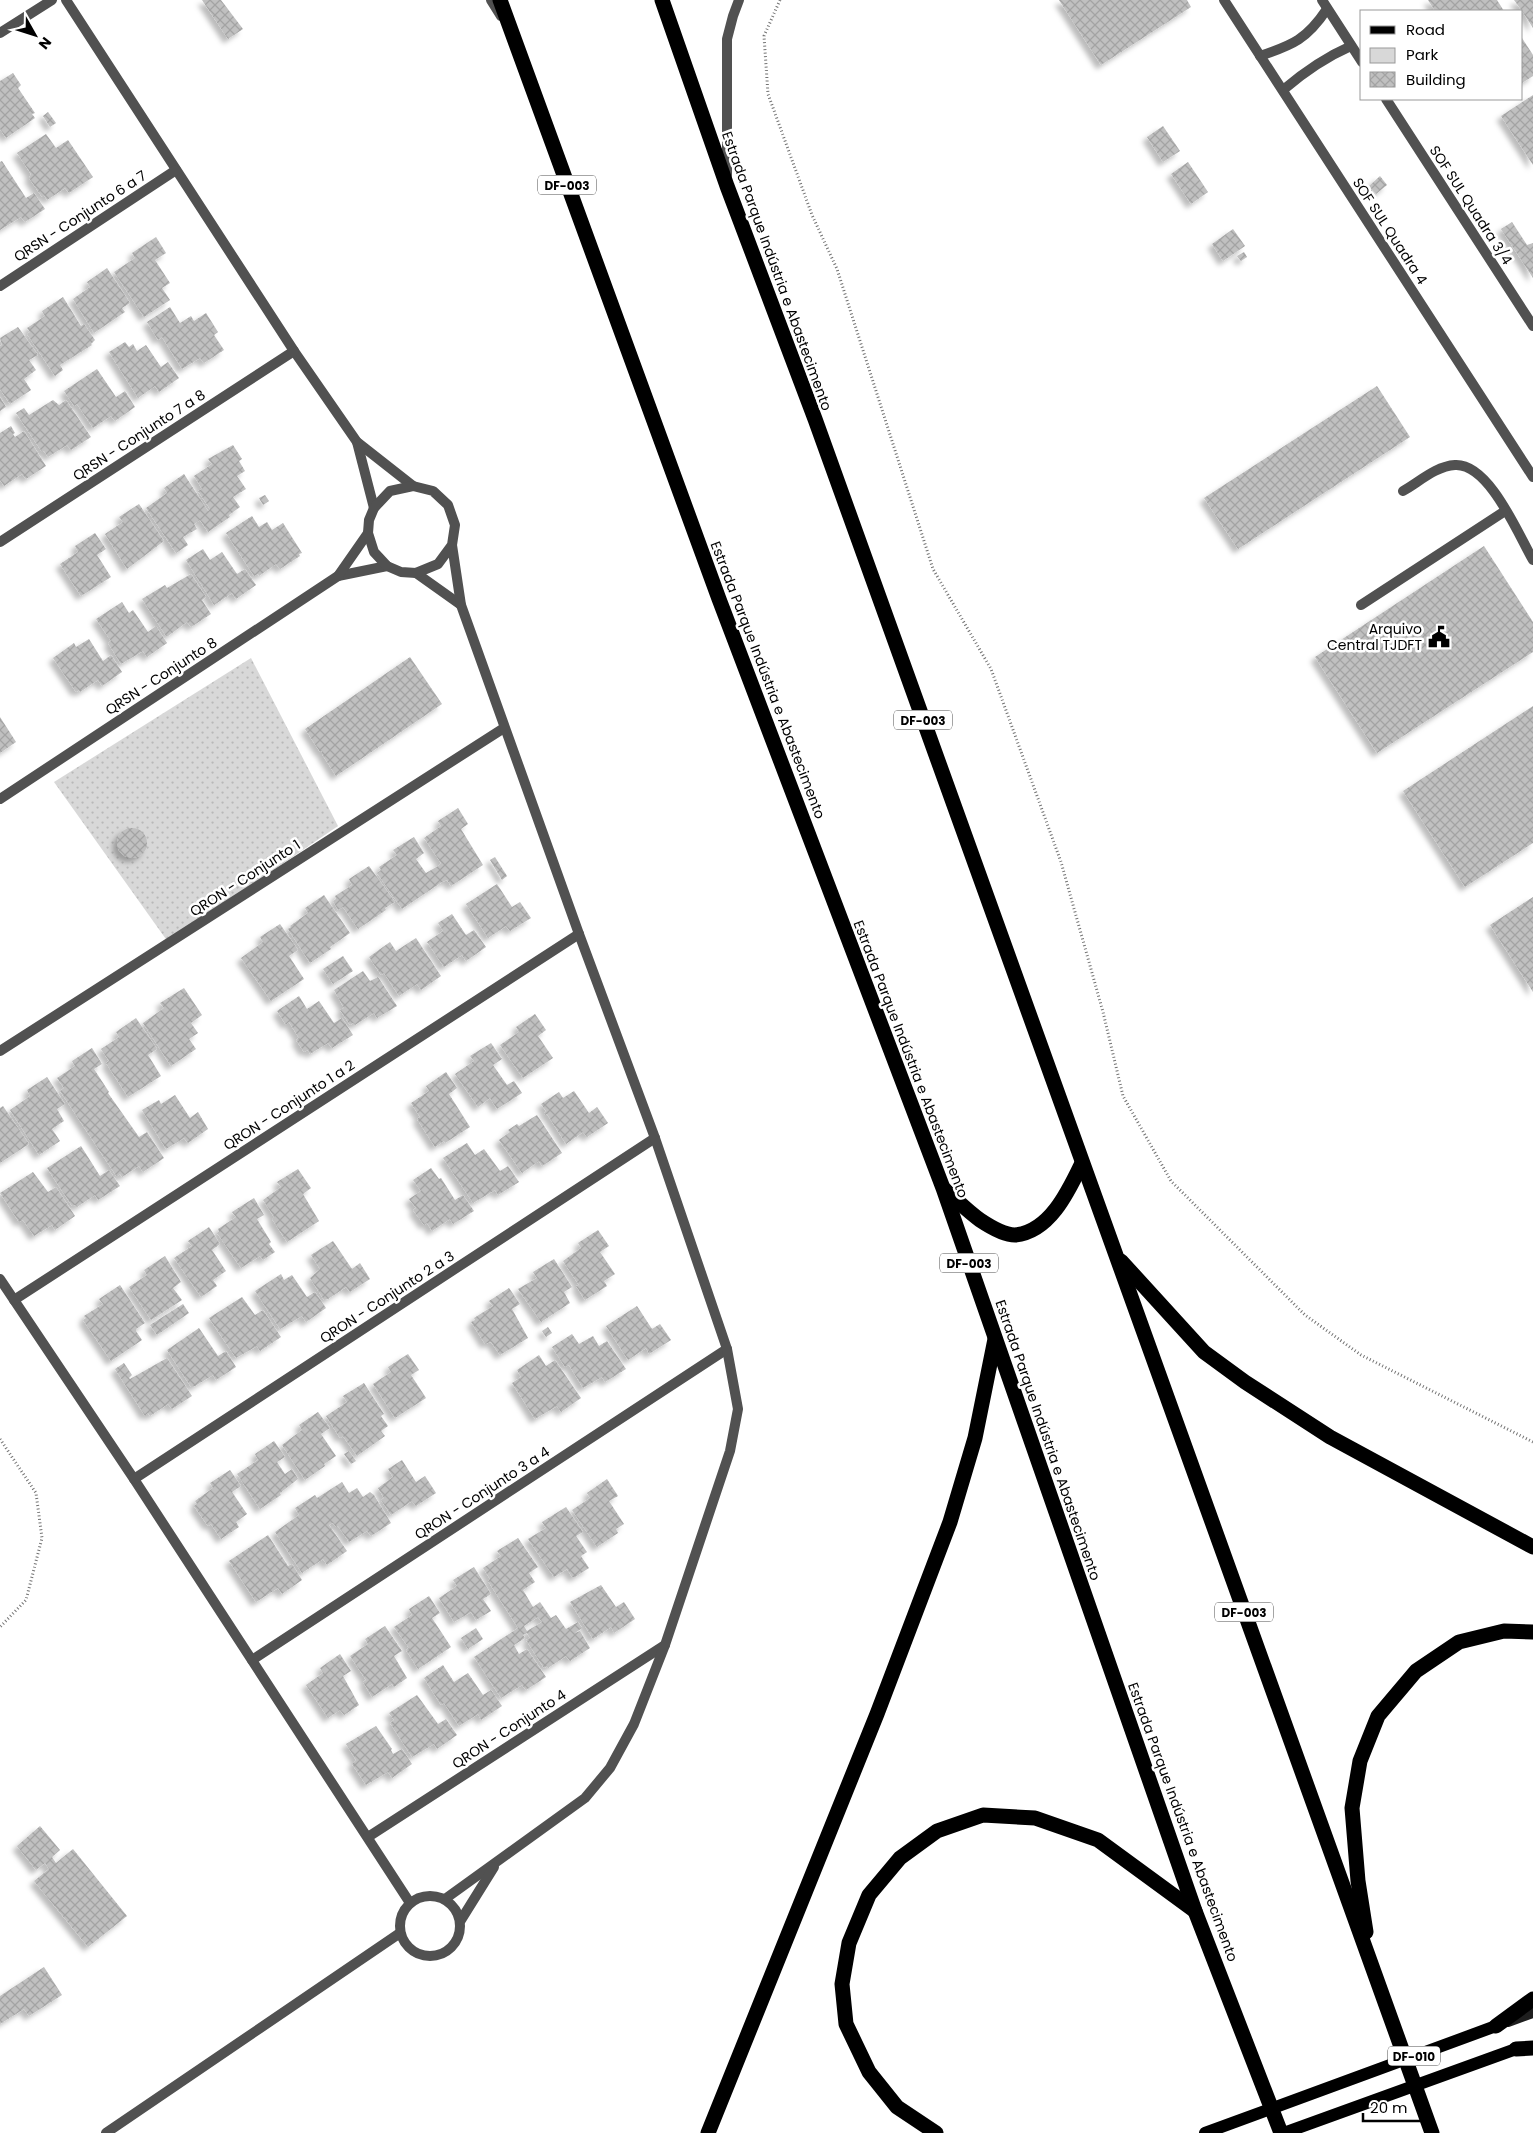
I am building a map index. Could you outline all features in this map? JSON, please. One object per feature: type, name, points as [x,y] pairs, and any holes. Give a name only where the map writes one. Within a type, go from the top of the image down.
[{"type":"highway","name":"Estrada Parque Indústria e Abastecimento","points":[[500,0],[719,599],[943,1188],[1195,1911],[1282,2133]]},
{"type":"highway","name":"Estrada Parque Indústria e Abastecimento","points":[[662,0],[727,186],[815,419],[1432,2133]]},
{"type":"highway","points":[[943,1188],[979,1220],[997,1230],[1014,1235],[1031,1230],[1046,1219],[1067,1194],[1082,1163]]},
{"type":"highway","points":[[1116,1256],[1204,1352],[1245,1382],[1330,1437],[1533,1547]]},
{"type":"highway","points":[[708,2133],[877,1714],[950,1522],[976,1438],[995,1338]]},
{"type":"highway","points":[[1372,1968],[1358,1881],[1352,1808],[1360,1761],[1378,1716],[1416,1671],[1459,1642],[1504,1631],[1533,1632]]},
{"type":"highway","points":[[936,2133],[897,2108],[869,2072],[846,2024],[842,1984],[850,1943],[869,1895],[900,1858],[936,1831],[983,1815],[1035,1818],[1098,1840],[1195,1911]]},
{"type":"highway","points":[[1496,2026],[1533,1999]]},
{"type":"highway","points":[[1516,2049],[1533,2048]]},
{"type":"main road","name":"DF-010","points":[[1205,2133],[1496,2026]]},
{"type":"main road","name":"DF-010","points":[[1282,2133],[1516,2049]]},
{"type":"street","points":[[0,33],[52,0]]},
{"type":"street","points":[[66,0],[294,351],[357,442],[413,486],[433,491],[448,505],[455,525],[452,545],[461,605],[578,934],[655,1138],[727,1349],[738,1409],[730,1452],[665,1645],[634,1724],[610,1768],[585,1798],[444,1899]]},
{"type":"street","points":[[491,0],[514,37]]},
{"type":"street","points":[[727,186],[727,39],[739,0]]},
{"type":"street","name":"SOF SUL Quadra 4","points":[[1224,0],[1533,477]]},
{"type":"street","points":[[1260,56],[1301,39],[1317,24],[1325,5]]},
{"type":"street","points":[[1325,5],[1360,59]]},
{"type":"street","points":[[1283,90],[1302,74],[1335,53],[1351,46]]},
{"type":"street","name":"SOF SUL Quadra 3/4","points":[[1387,100],[1533,326]]},
{"type":"street","name":"QRSN - Conjunto 6 a 7","points":[[0,286],[176,170]]},
{"type":"street","name":"QRSN - Conjunto 7 a 8","points":[[0,542],[294,351]]},
{"type":"street","points":[[357,442],[374,508]]},
{"type":"street","points":[[1403,491],[1441,468],[1456,465],[1472,468],[1483,477],[1533,560]]},
{"type":"street","points":[[413,486],[390,491],[374,508],[369,520],[368,533],[374,552],[387,566],[401,572],[416,573],[438,564],[452,545]]},
{"type":"street","points":[[1361,605],[1505,511]]},
{"type":"street","name":"QRSN - Conjunto 8","points":[[0,799],[338,576],[368,533]]},
{"type":"street","name":"QRSN - Conjunto 8","points":[[338,576],[387,566]]},
{"type":"street","points":[[416,573],[461,605]]},
{"type":"street","name":"QRON - Conjunto 1","points":[[0,1051],[504,728]]},
{"type":"street","name":"QRON - Conjunto 1 a 2","points":[[14,1300],[578,934]]},
{"type":"street","name":"QRON - Conjunto 2 a 3","points":[[134,1479],[655,1138]]},
{"type":"street","points":[[0,1279],[134,1479],[410,1903]]},
{"type":"street","name":"QRON - Conjunto 3 a 4","points":[[252,1660],[727,1349]]},
{"type":"street","name":"QRON - Conjunto 4","points":[[368,1837],[665,1645]]},
{"type":"street","points":[[460,1920],[497,1862]]},
{"type":"street","points":[[433,1895],[444,1899],[455,1908],[460,1920],[460,1934],[454,1946],[443,1954],[429,1957],[416,1954],[406,1945],[400,1933],[401,1916],[410,1903],[421,1897],[433,1895]]},
{"type":"street","points":[[106,2133],[400,1933]]},
{"type":"street","name":"DF-010","points":[[1496,2026],[1533,2013]]},
{"type":"street","name":"DF-010","points":[[1516,2049],[1533,2043]]},
{"type":"path","points":[[780,0],[764,36],[768,94],[812,216],[837,269],[934,570],[991,669],[1061,862],[1103,1012],[1123,1096],[1171,1181],[1305,1315],[1361,1354],[1533,1442]]},
{"type":"path","points":[[0,1439],[36,1493],[42,1538],[26,1600],[0,1627]]},
{"type":"green space","points":[[251,658],[338,826],[168,942],[54,782]]},
{"type":"building","points":[[202,0],[221,0],[243,29],[228,39]]},
{"type":"building","points":[[1059,0],[1187,0],[1191,7],[1101,65]]},
{"type":"building","points":[[1428,0],[1497,0],[1503,10],[1434,10]]},
{"type":"building","points":[[1514,0],[1533,0],[1533,28],[1523,10]]},
{"type":"building","points":[[1523,40],[1533,55],[1533,76],[1523,82]]},
{"type":"building","points":[[13,73],[21,85],[18,88],[35,113],[32,114],[35,118],[6,138],[0,129],[0,81]]},
{"type":"building","points":[[1533,95],[1533,165],[1501,116]]},
{"type":"building","points":[[48,112],[56,123],[50,127],[43,116]]},
{"type":"building","points":[[1163,126],[1180,151],[1163,162],[1147,137]]},
{"type":"building","points":[[46,134],[56,148],[68,140],[93,177],[69,193],[65,188],[47,200],[44,195],[42,197],[29,178],[31,174],[17,153]]},
{"type":"building","points":[[2,161],[26,198],[34,193],[45,209],[25,222],[21,217],[0,230],[0,162]]},
{"type":"building","points":[[1188,162],[1208,192],[1191,204],[1171,174]]},
{"type":"building","points":[[1380,176],[1387,185],[1376,194],[1369,186]]},
{"type":"building","points":[[1512,222],[1527,245],[1533,243],[1533,278],[1501,229]]},
{"type":"building","points":[[1233,229],[1245,246],[1223,261],[1212,244]]},
{"type":"building","points":[[156,237],[166,253],[155,260],[170,283],[162,288],[170,300],[144,317],[114,272],[135,258],[132,253]]},
{"type":"building","points":[[1244,252],[1247,257],[1241,261],[1237,256]]},
{"type":"building","points":[[107,268],[130,303],[122,308],[125,312],[94,333],[73,299],[90,287],[87,282]]},
{"type":"building","points":[[63,297],[81,326],[84,324],[95,340],[92,345],[60,365],[63,370],[55,376],[27,334],[30,332],[27,328],[45,316],[42,311]]},
{"type":"building","points":[[170,307],[180,323],[191,316],[194,321],[206,313],[218,332],[214,335],[224,350],[204,363],[200,358],[182,369],[162,337],[158,340],[147,322]]},
{"type":"building","points":[[18,327],[38,355],[29,360],[36,370],[24,379],[31,390],[10,404],[0,389],[0,346],[2,345],[0,338]]},
{"type":"building","points":[[125,342],[129,347],[133,344],[137,351],[146,345],[161,367],[168,362],[179,378],[159,392],[155,386],[138,398],[109,352]]},
{"type":"building","points":[[97,369],[116,397],[125,391],[135,407],[115,421],[111,416],[93,428],[77,404],[74,406],[64,391]]},
{"type":"building","points":[[1377,386],[1410,437],[1238,549],[1204,498]]},
{"type":"building","points":[[0,397],[6,407],[0,411]]},
{"type":"building","points":[[53,400],[59,405],[66,400],[91,437],[71,450],[67,445],[48,457],[44,451],[42,452],[16,413],[24,408],[29,415]]},
{"type":"building","points":[[11,426],[15,437],[24,431],[46,466],[26,479],[22,474],[4,486],[0,480],[0,433]]},
{"type":"building","points":[[233,445],[242,459],[239,461],[245,471],[237,476],[246,489],[233,497],[240,507],[229,515],[230,517],[208,532],[200,520],[194,524],[197,529],[183,537],[188,545],[176,553],[146,508],[167,493],[164,488],[184,474],[208,511],[210,509],[198,491],[202,489],[194,476],[212,464],[208,459]]},
{"type":"building","points":[[265,495],[269,501],[263,505],[259,498]]},
{"type":"building","points":[[139,504],[164,541],[127,569],[105,534],[123,522],[119,517]]},
{"type":"building","points":[[252,516],[259,527],[267,522],[272,530],[283,523],[302,553],[299,554],[300,556],[280,569],[276,564],[259,576],[258,574],[254,576],[226,533]]},
{"type":"building","points":[[95,533],[106,549],[97,555],[111,577],[81,596],[60,564],[78,552],[75,546]]},
{"type":"building","name":"Arquivo Central TJDFT","points":[[1484,546],[1533,622],[1533,652],[1377,753],[1315,657]]},
{"type":"building","points":[[203,549],[210,560],[222,552],[237,574],[245,569],[256,585],[236,599],[232,593],[214,605],[186,560]]},
{"type":"building","points":[[191,574],[206,597],[202,600],[211,614],[191,627],[187,622],[166,636],[142,599],[165,585],[167,588]]},
{"type":"building","points":[[122,602],[129,613],[133,610],[148,632],[156,626],[167,643],[147,657],[143,651],[121,664],[108,643],[111,641],[96,619]]},
{"type":"building","points":[[89,639],[103,661],[111,655],[122,672],[102,686],[98,680],[80,692],[79,690],[76,692],[53,658],[74,643],[76,647]]},
{"type":"building","points":[[410,657],[442,704],[336,776],[322,751],[320,752],[305,729]]},
{"type":"building","points":[[1533,706],[1533,843],[1465,887],[1403,791]]},
{"type":"building","points":[[0,717],[16,742],[0,753]]},
{"type":"building","points":[[458,808],[468,824],[461,829],[483,865],[451,886],[447,880],[442,882],[402,909],[377,873],[381,870],[379,867],[397,855],[393,850],[414,837],[424,853],[416,859],[426,873],[438,866],[441,863],[424,838],[441,826],[438,821]]},
{"type":"building","points":[[132,828],[143,832],[147,843],[143,854],[132,858],[121,854],[117,843],[121,832]]},
{"type":"building","points":[[495,857],[507,876],[502,880],[490,860]]},
{"type":"building","points":[[369,866],[395,902],[358,929],[343,907],[338,910],[333,901],[336,899],[335,896],[352,885],[349,879]]},
{"type":"building","points":[[497,884],[512,907],[520,902],[531,918],[510,931],[506,926],[488,938],[466,904]]},
{"type":"building","points":[[324,895],[350,933],[310,963],[288,929],[308,913],[305,908]]},
{"type":"building","points":[[1533,897],[1533,992],[1490,925]]},
{"type":"building","points":[[452,914],[466,935],[474,930],[486,947],[466,961],[462,955],[444,967],[427,942],[443,931],[438,923]]},
{"type":"building","points":[[280,924],[298,950],[289,956],[304,979],[271,1001],[241,958],[263,942],[260,937]]},
{"type":"building","points":[[416,938],[441,976],[421,990],[417,984],[399,996],[384,973],[381,975],[369,957],[390,942],[396,951]]},
{"type":"building","points":[[343,956],[353,971],[333,984],[323,969]]},
{"type":"building","points":[[363,971],[370,981],[378,977],[397,1006],[377,1018],[374,1013],[355,1025],[353,1023],[350,1025],[340,1010],[344,1008],[334,990]]},
{"type":"building","points":[[184,988],[202,1015],[191,1023],[198,1033],[189,1039],[196,1049],[171,1066],[143,1023],[164,1008],[160,1003]]},
{"type":"building","points":[[299,996],[307,1009],[319,1001],[334,1023],[342,1018],[353,1035],[332,1048],[328,1043],[310,1054],[308,1050],[304,1052],[296,1040],[299,1038],[289,1022],[286,1025],[277,1011]]},
{"type":"building","points":[[535,1014],[546,1030],[538,1036],[553,1058],[523,1078],[500,1045],[519,1032],[516,1027]]},
{"type":"building","points":[[136,1018],[157,1049],[148,1055],[161,1076],[128,1097],[106,1063],[109,1061],[101,1049],[119,1037],[116,1032]]},
{"type":"building","points":[[491,1043],[502,1059],[493,1065],[507,1085],[514,1081],[522,1093],[497,1109],[490,1098],[478,1107],[455,1074],[474,1061],[470,1056]]},
{"type":"building","points":[[92,1048],[102,1064],[94,1069],[108,1093],[139,1137],[147,1132],[164,1158],[143,1172],[139,1166],[122,1177],[120,1174],[117,1177],[60,1091],[64,1088],[57,1078],[75,1066],[72,1061]]},
{"type":"building","points":[[446,1072],[457,1088],[449,1094],[470,1127],[435,1147],[417,1119],[420,1117],[411,1103],[429,1091],[426,1086]]},
{"type":"building","points":[[47,1077],[65,1104],[57,1109],[64,1121],[52,1129],[60,1141],[39,1155],[10,1110],[30,1096],[27,1090]]},
{"type":"building","points":[[574,1091],[589,1113],[597,1107],[608,1123],[587,1137],[583,1132],[566,1144],[547,1114],[545,1115],[546,1111],[541,1104],[559,1092],[563,1098]]},
{"type":"building","points":[[175,1095],[190,1118],[198,1112],[208,1129],[188,1143],[184,1138],[166,1149],[142,1110],[159,1100],[161,1104]]},
{"type":"building","points":[[3,1106],[29,1144],[0,1163],[0,1108]]},
{"type":"building","points":[[537,1115],[562,1153],[542,1166],[539,1161],[522,1173],[499,1140],[517,1124],[519,1126]]},
{"type":"building","points":[[467,1143],[475,1155],[484,1149],[500,1171],[508,1166],[519,1182],[498,1195],[495,1190],[473,1203],[443,1158]]},
{"type":"building","points":[[81,1146],[100,1176],[109,1170],[120,1186],[98,1200],[95,1195],[77,1207],[75,1205],[72,1206],[47,1168]]},
{"type":"building","points":[[431,1168],[439,1179],[441,1178],[455,1200],[463,1195],[474,1211],[453,1224],[450,1219],[432,1231],[427,1223],[424,1225],[413,1210],[416,1208],[409,1199],[421,1191],[413,1180]]},
{"type":"building","points":[[298,1169],[311,1188],[303,1194],[319,1221],[287,1242],[272,1219],[274,1217],[263,1200],[281,1187],[277,1182]]},
{"type":"building","points":[[33,1172],[48,1192],[56,1187],[75,1216],[55,1230],[52,1225],[34,1236],[23,1220],[19,1222],[0,1193]]},
{"type":"building","points":[[254,1198],[264,1215],[257,1219],[275,1252],[263,1260],[260,1256],[241,1268],[217,1233],[219,1232],[218,1229],[236,1217],[232,1212]]},
{"type":"building","points":[[209,1227],[220,1244],[212,1250],[226,1271],[213,1280],[217,1286],[201,1297],[174,1258],[192,1246],[188,1241]]},
{"type":"building","points":[[598,1230],[609,1246],[600,1252],[615,1274],[604,1281],[607,1286],[585,1300],[576,1286],[579,1285],[563,1261],[581,1248],[578,1243]]},
{"type":"building","points":[[333,1241],[352,1269],[360,1263],[370,1279],[350,1292],[346,1287],[324,1300],[310,1278],[320,1269],[311,1255]]},
{"type":"building","points":[[165,1256],[181,1282],[173,1288],[182,1300],[151,1320],[129,1287],[147,1275],[144,1270]]},
{"type":"building","points":[[554,1259],[572,1287],[564,1292],[570,1303],[541,1322],[518,1289],[537,1278],[533,1272]]},
{"type":"building","points":[[281,1274],[284,1280],[292,1275],[307,1297],[315,1292],[326,1308],[306,1322],[302,1316],[280,1329],[255,1291]]},
{"type":"building","points":[[120,1285],[145,1323],[136,1329],[142,1340],[111,1361],[83,1320],[86,1318],[84,1316],[103,1304],[99,1299]]},
{"type":"building","points":[[509,1288],[520,1304],[512,1309],[528,1338],[500,1355],[491,1342],[485,1344],[471,1322],[493,1306],[489,1301]]},
{"type":"building","points":[[242,1297],[255,1315],[263,1310],[281,1337],[260,1351],[257,1346],[236,1358],[209,1318]]},
{"type":"building","points":[[183,1304],[189,1313],[157,1335],[150,1325]]},
{"type":"building","points":[[637,1306],[652,1329],[660,1324],[671,1340],[649,1354],[646,1348],[628,1360],[606,1326]]},
{"type":"building","points":[[548,1327],[552,1333],[546,1337],[542,1331]]},
{"type":"building","points":[[199,1328],[218,1356],[226,1351],[236,1367],[216,1380],[213,1375],[191,1387],[167,1350]]},
{"type":"building","points":[[572,1334],[579,1344],[593,1336],[599,1346],[607,1341],[626,1369],[605,1382],[602,1377],[583,1388],[569,1365],[565,1367],[552,1347]]},
{"type":"building","points":[[408,1354],[419,1370],[411,1375],[426,1398],[395,1418],[373,1384],[391,1372],[388,1367]]},
{"type":"building","points":[[539,1355],[546,1366],[555,1360],[581,1398],[561,1412],[557,1406],[535,1419],[512,1383],[521,1377],[517,1370]]},
{"type":"building","points":[[167,1358],[192,1396],[172,1409],[168,1404],[150,1416],[148,1413],[145,1416],[115,1369],[124,1363],[132,1375],[130,1379]]},
{"type":"building","points":[[364,1383],[384,1414],[381,1416],[388,1426],[381,1431],[385,1436],[357,1456],[343,1436],[340,1438],[326,1416],[347,1402],[343,1396]]},
{"type":"building","points":[[318,1412],[330,1428],[321,1434],[336,1456],[305,1480],[282,1445],[302,1430],[299,1425]]},
{"type":"building","points":[[274,1441],[285,1457],[277,1462],[285,1474],[292,1469],[298,1479],[280,1493],[281,1495],[260,1509],[237,1474],[258,1460],[255,1454]]},
{"type":"building","points":[[349,1451],[356,1461],[351,1464],[344,1454]]},
{"type":"building","points":[[402,1460],[416,1482],[425,1476],[436,1493],[416,1506],[412,1501],[391,1515],[381,1500],[384,1498],[378,1488],[393,1477],[388,1469]]},
{"type":"building","points":[[230,1470],[241,1486],[232,1492],[247,1514],[236,1522],[239,1527],[221,1539],[211,1524],[208,1526],[194,1506],[197,1504],[195,1501],[213,1488],[210,1483]]},
{"type":"building","points":[[607,1479],[618,1496],[609,1501],[624,1524],[616,1529],[618,1533],[597,1547],[572,1510],[590,1498],[587,1493]]},
{"type":"building","points":[[342,1482],[349,1493],[357,1488],[363,1497],[370,1492],[374,1495],[391,1523],[371,1536],[367,1531],[349,1542],[338,1526],[336,1527],[333,1523],[329,1525],[347,1551],[327,1565],[323,1559],[302,1573],[275,1532],[299,1515],[295,1508],[315,1495],[317,1498]]},
{"type":"building","points":[[566,1507],[583,1532],[576,1536],[587,1552],[581,1556],[589,1568],[575,1577],[572,1577],[567,1569],[554,1577],[528,1539],[546,1528],[542,1522]]},
{"type":"building","points":[[268,1535],[288,1566],[292,1564],[302,1580],[282,1594],[278,1588],[256,1602],[229,1561]]},
{"type":"building","points":[[518,1538],[538,1567],[529,1573],[535,1582],[523,1590],[533,1607],[540,1602],[551,1618],[556,1615],[566,1629],[578,1622],[582,1628],[575,1633],[580,1631],[590,1648],[570,1661],[566,1656],[548,1668],[547,1666],[544,1668],[526,1640],[530,1638],[527,1633],[523,1635],[525,1638],[514,1645],[519,1654],[527,1649],[546,1677],[526,1690],[522,1685],[501,1698],[474,1657],[518,1628],[488,1581],[490,1579],[483,1568],[501,1556],[497,1551]],"holes":[[[538,1617],[542,1622],[527,1631],[524,1626]]]},
{"type":"building","points":[[474,1567],[491,1594],[483,1599],[491,1611],[476,1620],[471,1612],[454,1622],[439,1598],[457,1586],[453,1580]]},
{"type":"building","points":[[601,1585],[616,1607],[624,1602],[635,1619],[614,1633],[611,1627],[593,1639],[570,1602]]},
{"type":"building","points":[[429,1596],[440,1613],[432,1618],[451,1647],[418,1669],[406,1650],[409,1648],[394,1627],[412,1615],[409,1609]]},
{"type":"building","points":[[385,1626],[402,1651],[394,1656],[407,1678],[394,1687],[392,1684],[372,1697],[363,1682],[366,1680],[350,1656],[368,1644],[365,1639]]},
{"type":"building","points":[[476,1628],[483,1639],[468,1649],[461,1638]]},
{"type":"building","points":[[340,1654],[351,1671],[343,1676],[359,1705],[344,1715],[340,1710],[328,1718],[306,1685],[323,1673],[320,1668]]},
{"type":"building","points":[[443,1665],[454,1682],[468,1673],[483,1695],[491,1690],[502,1706],[481,1720],[478,1714],[459,1726],[444,1703],[441,1705],[424,1678]]},
{"type":"building","points":[[417,1695],[438,1724],[446,1719],[457,1735],[437,1749],[434,1744],[412,1757],[390,1723],[394,1720],[389,1713]]},
{"type":"building","points":[[376,1726],[392,1749],[393,1754],[402,1749],[412,1764],[392,1778],[388,1772],[366,1785],[352,1764],[356,1760],[346,1744]]},
{"type":"building","points":[[40,1826],[60,1850],[52,1857],[56,1863],[73,1849],[127,1916],[88,1947],[34,1881],[49,1869],[45,1863],[36,1870],[17,1846]]},
{"type":"building","points":[[44,1967],[62,1995],[29,2016],[24,2009],[0,2024],[0,1996]]},
{"type":"place","name":"Arquivo Central TJDFT","points":[[1439,637]]}]
